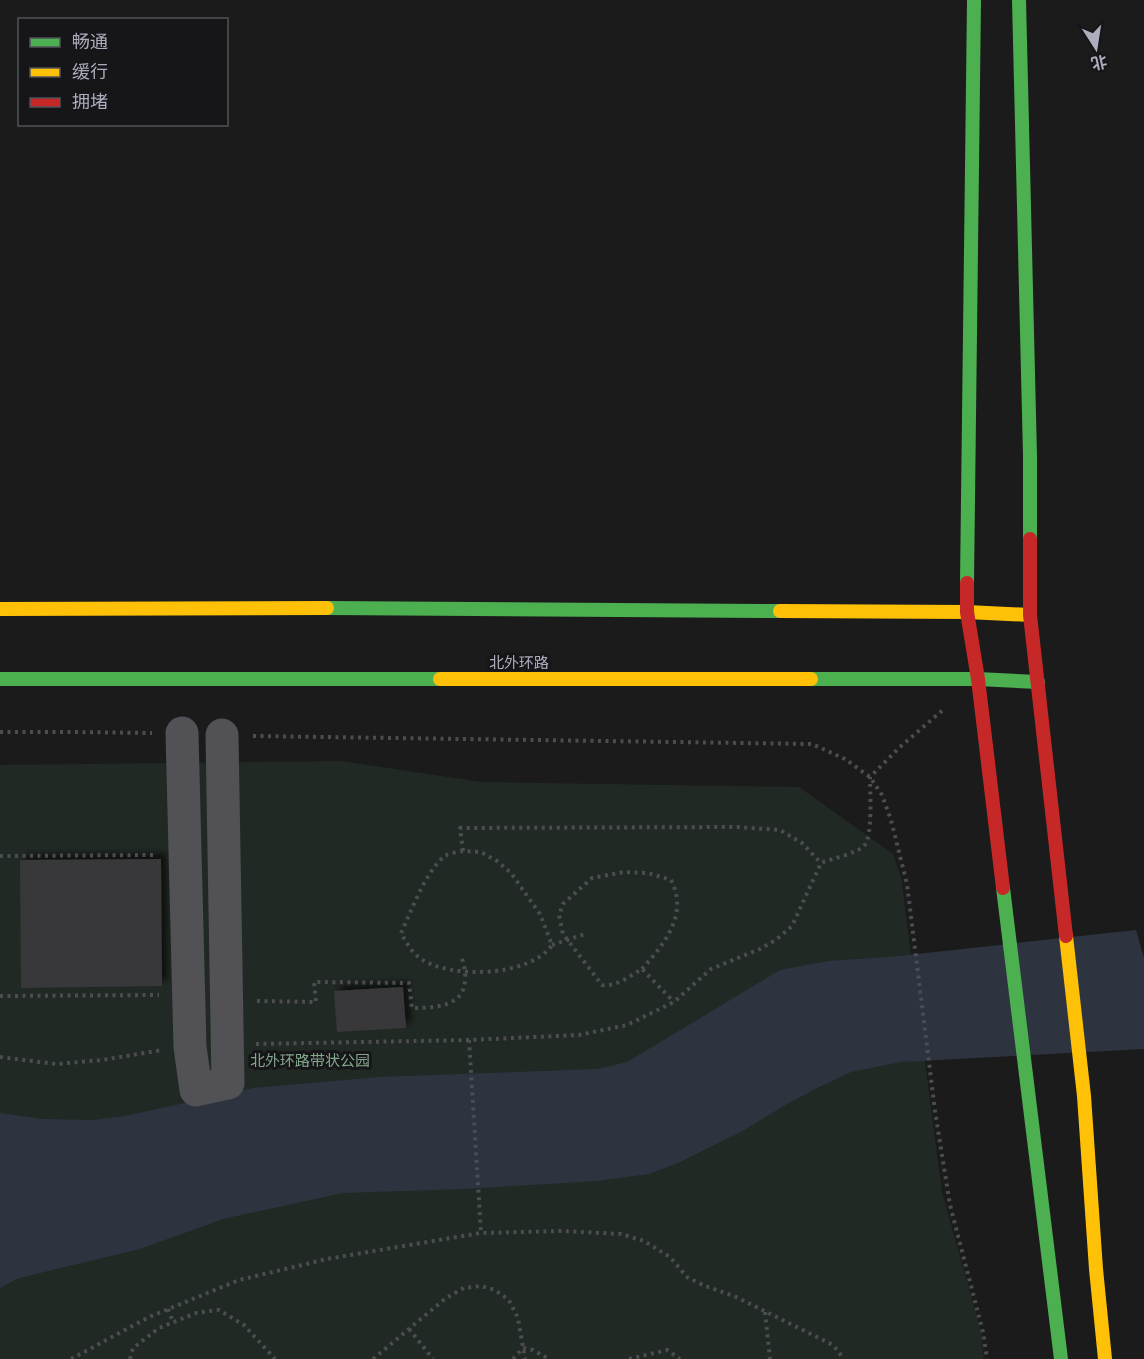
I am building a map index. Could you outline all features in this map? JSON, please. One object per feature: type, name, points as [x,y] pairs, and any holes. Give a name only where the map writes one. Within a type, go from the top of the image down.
[{"type":"main road","points":[[974,0],[967,612],[978,679],[1061,1359]]},
{"type":"main road","points":[[1019,0],[1030,456],[1030,615],[1084,1096],[1096,1269],[1106,1359]]},
{"type":"main road","points":[[0,609],[359,608],[967,612],[1030,615]]},
{"type":"main road","name":"北外环路","points":[[0,679],[978,679],[1038,682]]},
{"type":"street","points":[[182,734],[190,1047],[196,1090],[228,1083],[222,735]]},
{"type":"path","points":[[227,1046],[579,1035],[627,1025],[674,1002],[711,969],[760,949],[777,939],[792,926],[821,863],[863,847],[868,841],[870,777],[900,747],[978,679]]},
{"type":"path","points":[[0,732],[182,734]]},
{"type":"path","points":[[222,735],[812,744],[845,759],[870,777],[882,795],[891,820],[907,884],[934,1111],[950,1205],[983,1332],[987,1359]]},
{"type":"path","points":[[463,851],[460,828],[738,827],[780,830],[802,843],[821,863]]},
{"type":"path","points":[[552,945],[540,914],[511,873],[497,861],[481,852],[463,851],[446,855],[433,869],[422,888],[401,933],[408,945],[422,959],[441,967],[464,972],[511,969],[529,963],[547,952],[552,945],[585,934]]},
{"type":"path","points":[[0,856],[185,855]]},
{"type":"path","points":[[624,872],[648,873],[671,880],[676,890],[677,906],[672,928],[663,945],[642,969],[622,981],[609,986],[602,985],[563,934],[559,915],[563,904],[592,878],[624,872]]},
{"type":"path","points":[[227,999],[316,1002],[314,982],[409,983],[412,1008],[428,1008],[454,1002],[463,993],[465,979],[461,955]]},
{"type":"path","points":[[642,969],[674,1002]]},
{"type":"path","points":[[0,996],[189,996]]},
{"type":"path","points":[[469,1040],[481,1233]]},
{"type":"path","points":[[0,1057],[56,1064],[102,1060],[190,1047]]},
{"type":"path","points":[[71,1359],[150,1317],[239,1280],[327,1259],[481,1233],[561,1231],[621,1234],[644,1241],[670,1257],[687,1277],[734,1296],[833,1345],[844,1359]]},
{"type":"path","points":[[373,1359],[446,1298],[464,1288],[481,1286],[495,1290],[509,1300],[518,1318],[525,1359]]},
{"type":"path","points":[[168,1309],[173,1322]]},
{"type":"path","points":[[130,1359],[133,1348],[159,1328],[196,1313],[219,1310],[244,1325],[274,1358]]},
{"type":"path","points":[[765,1312],[770,1359]]},
{"type":"path","points":[[409,1329],[433,1359]]},
{"type":"path","points":[[513,1359],[523,1348]]},
{"type":"path","points":[[523,1348],[533,1350],[549,1359]]},
{"type":"path","points":[[630,1359],[667,1350],[680,1359]]},
{"type":"green space","name":"北外环路带状公园","points":[[341,761],[481,782],[799,787],[893,854],[901,877],[942,1192],[981,1331],[984,1359],[0,1359],[0,765]]},
{"type":"shaded area","points":[[1136,930],[1144,958],[1144,1049],[901,1062],[851,1072],[782,1107],[741,1132],[678,1163],[649,1174],[597,1181],[343,1193],[223,1219],[140,1249],[19,1278],[0,1288],[0,1113],[43,1119],[93,1120],[125,1116],[253,1088],[379,1077],[598,1069],[627,1062],[780,970],[828,961],[889,957]]},
{"type":"building","points":[[161,859],[162,986],[21,988],[20,860]]},
{"type":"building","points":[[403,987],[406,1028],[337,1032],[334,991]]},
{"type":"traffic: fast","points":[[967,583],[974,0]]},
{"type":"traffic: fast","points":[[1019,0],[1030,539]]},
{"type":"traffic: fast","points":[[327,608],[780,611]]},
{"type":"traffic: fast","points":[[0,679],[440,679]]},
{"type":"traffic: fast","points":[[811,679],[978,679],[1038,682]]},
{"type":"traffic: fast","points":[[1003,888],[1061,1359]]},
{"type":"traffic: slow","points":[[0,609],[327,608]]},
{"type":"traffic: slow","points":[[780,611],[967,612],[1030,615]]},
{"type":"traffic: slow","points":[[440,679],[811,679]]},
{"type":"traffic: slow","points":[[1066,936],[1084,1096],[1096,1269],[1105,1359]]},
{"type":"traffic: jam","points":[[1030,539],[1030,615],[1066,936]]},
{"type":"traffic: jam","points":[[967,583],[967,612],[978,679],[1003,888]]}]
